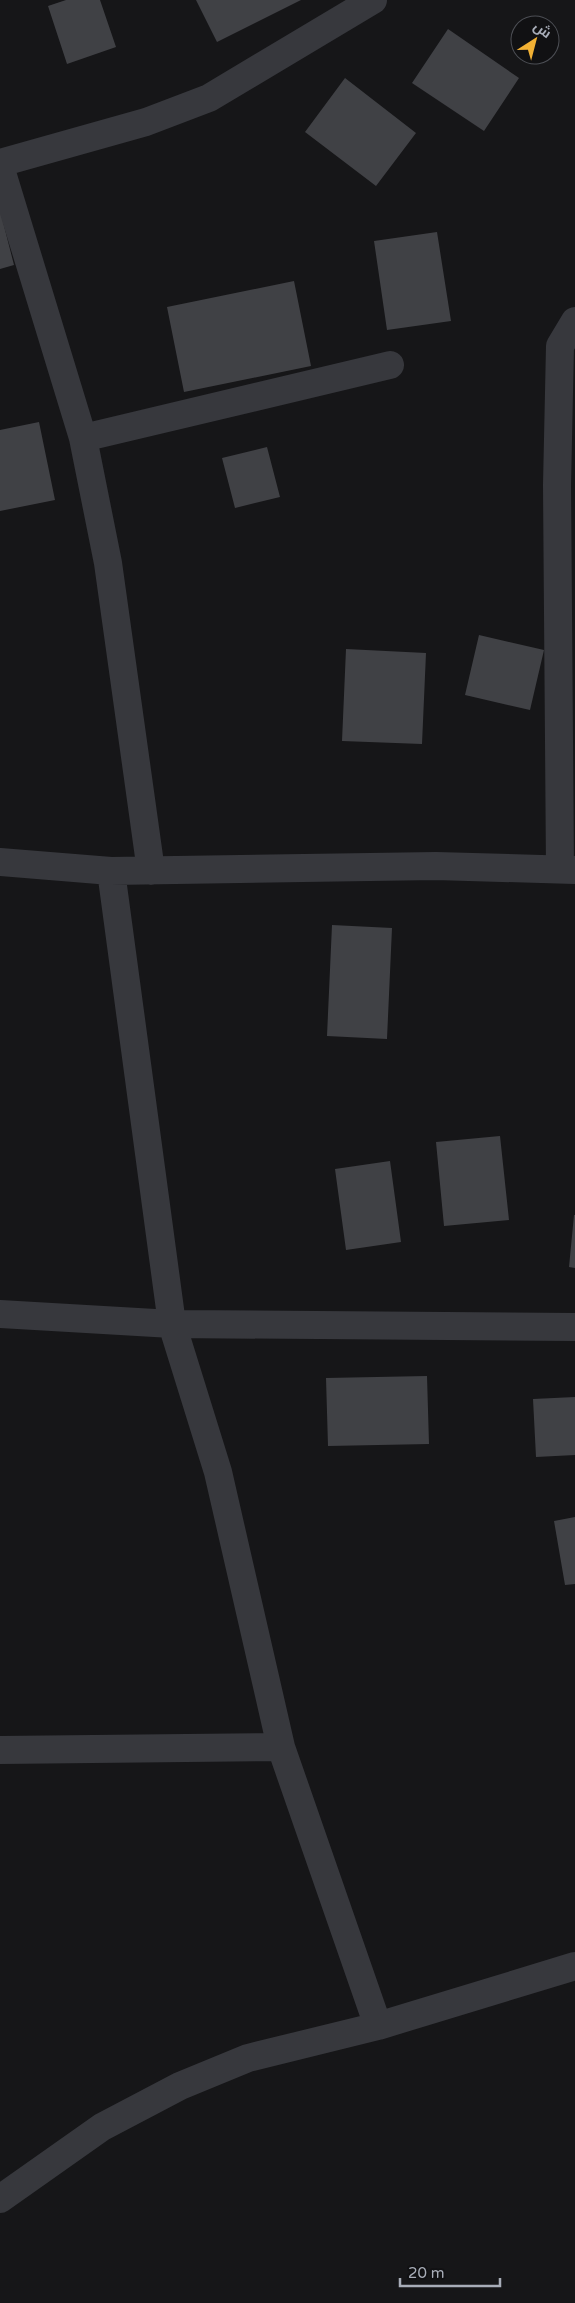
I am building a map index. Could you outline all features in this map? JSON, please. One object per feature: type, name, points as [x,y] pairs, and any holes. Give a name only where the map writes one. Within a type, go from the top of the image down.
[{"type":"street","points":[[151,871],[108,563],[84,438],[0,164],[146,122],[209,98],[373,0]]},
{"type":"street","points":[[0,862],[111,872],[436,866],[568,870],[566,479],[560,346],[575,321]]},
{"type":"street","points":[[84,438],[390,365]]},
{"type":"street","points":[[111,872],[172,1324],[218,1472],[281,1747],[378,2026]]},
{"type":"street","points":[[0,1314],[172,1324],[575,1327]]},
{"type":"street","points":[[0,1750],[281,1747]]},
{"type":"street","points":[[0,2200],[102,2128],[180,2086],[248,2058],[378,2026],[575,1966]]},
{"type":"building","points":[[66,0],[100,0],[116,47],[67,64],[48,6]]},
{"type":"building","points":[[196,0],[301,0],[217,42]]},
{"type":"building","points":[[448,29],[519,78],[484,131],[412,83]]},
{"type":"building","points":[[345,78],[416,133],[376,186],[305,132]]},
{"type":"building","points":[[0,210],[14,265],[0,269]]},
{"type":"building","points":[[437,232],[451,321],[387,330],[374,241]]},
{"type":"building","points":[[294,281],[311,366],[184,392],[167,307]]},
{"type":"building","points":[[39,422],[55,500],[0,511],[0,430]]},
{"type":"building","points":[[267,447],[280,497],[235,508],[222,458]]},
{"type":"building","points":[[479,635],[544,650],[530,710],[465,695]]},
{"type":"building","points":[[346,649],[426,653],[422,744],[342,741]]},
{"type":"building","points":[[332,925],[392,928],[387,1039],[327,1036]]},
{"type":"building","points":[[500,1136],[509,1220],[444,1226],[436,1142]]},
{"type":"building","points":[[390,1161],[401,1242],[346,1250],[335,1169]]},
{"type":"building","points":[[575,1215],[575,1268],[569,1267]]},
{"type":"building","points":[[427,1376],[429,1444],[328,1446],[326,1378]]},
{"type":"building","points":[[575,1397],[575,1455],[536,1457],[533,1399]]},
{"type":"building","points":[[575,1517],[575,1584],[565,1585],[554,1521]]}]
